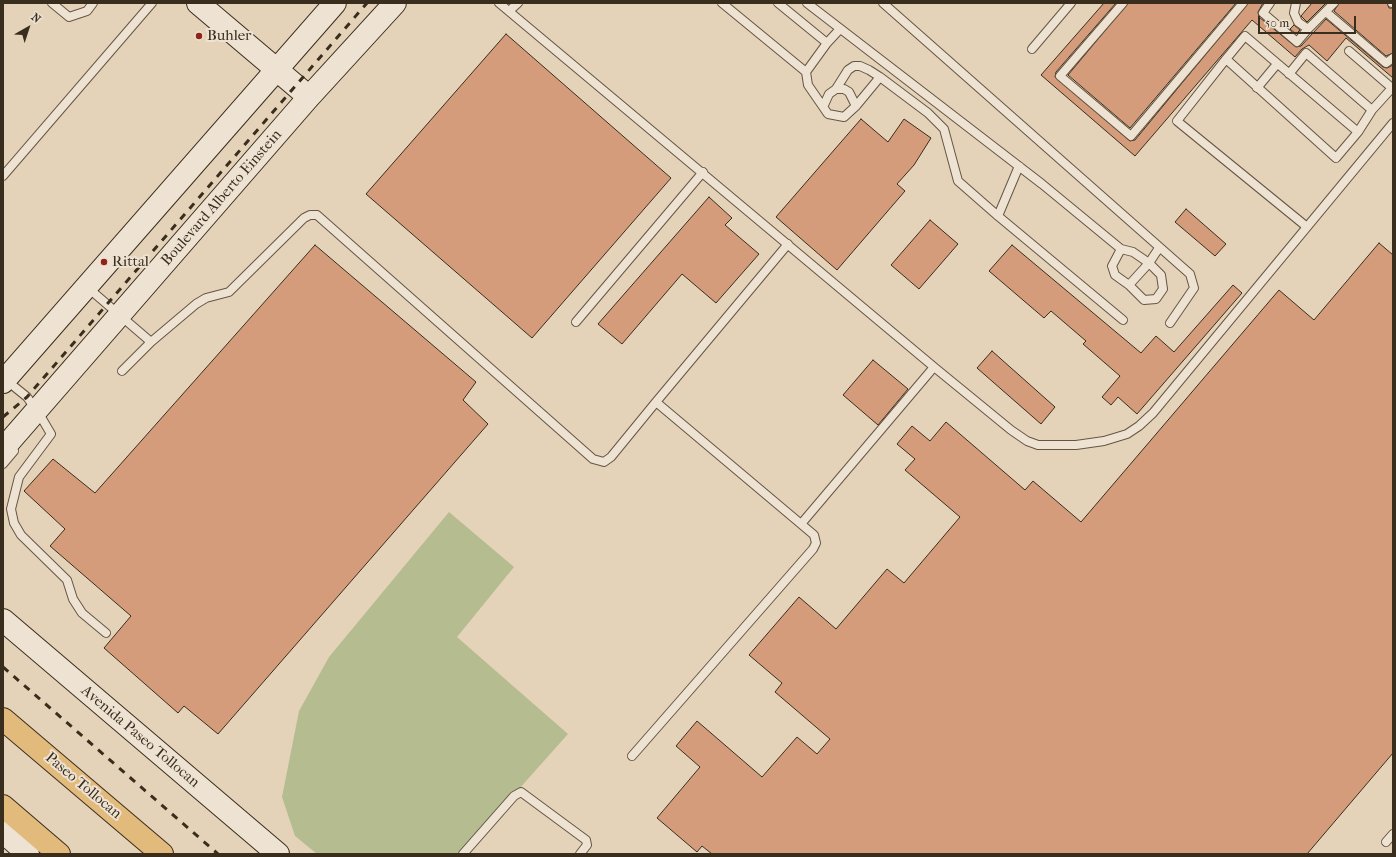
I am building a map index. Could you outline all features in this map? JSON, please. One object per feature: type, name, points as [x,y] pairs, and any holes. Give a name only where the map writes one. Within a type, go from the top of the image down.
[{"type":"highway","name":"Paseo Tollocan","points":[[3,718],[162,854]]},
{"type":"highway","points":[[3,806],[59,854]]},
{"type":"main road","points":[[198,3],[309,97]]},
{"type":"main road","points":[[4,381],[335,3]]},
{"type":"main road","name":"Boulevard Alberto Einstein","points":[[14,445],[39,413],[126,320],[309,97],[395,3]]},
{"type":"main road","name":"Avenida Paseo Tollocan","points":[[3,620],[278,854]]},
{"type":"main road","name":"Avenida Paseo Tollocan","points":[[3,639],[240,840],[262,854]]},
{"type":"main road","points":[[3,832],[28,854]]},
{"type":"lane","points":[[52,3],[69,17],[87,11],[93,3]]},
{"type":"lane","points":[[3,176],[152,3]]},
{"type":"lane","points":[[499,3],[703,172],[934,367],[1011,430],[1027,441],[1038,445],[1076,446],[1104,441],[1128,434],[1154,413],[1393,123]]},
{"type":"lane","points":[[509,11],[518,3]]},
{"type":"lane","points":[[722,3],[806,72],[808,85],[824,105],[828,114],[844,117],[856,106],[880,77]]},
{"type":"lane","points":[[778,3],[827,43]]},
{"type":"lane","points":[[807,3],[1019,166],[1121,249],[1132,252],[1149,263],[1161,275],[1163,289],[1156,299],[1144,300],[1129,285],[1115,275],[1112,266],[1121,249]]},
{"type":"lane","points":[[883,3],[1190,274],[1194,288],[1170,323]]},
{"type":"lane","points":[[1032,49],[1071,3]]},
{"type":"lane","points":[[1122,3],[1060,76],[1131,136],[1243,3]]},
{"type":"lane","points":[[1270,3],[1263,13],[1297,42],[1334,3]]},
{"type":"lane","points":[[1296,3],[1294,13],[1298,22],[1308,30]]},
{"type":"lane","points":[[1326,12],[1386,63],[1393,58]]},
{"type":"lane","points":[[806,72],[840,28]]},
{"type":"lane","points":[[1307,227],[1177,121],[1245,36],[1358,132]]},
{"type":"lane","points":[[1226,59],[1336,158],[1358,132],[1372,110],[1392,88],[1349,51]]},
{"type":"lane","points":[[1289,74],[1306,54],[1372,110]]},
{"type":"lane","points":[[1257,88],[1277,64]]},
{"type":"lane","points":[[824,105],[829,94],[836,89],[848,70],[854,66],[860,66],[880,77],[928,113],[944,129],[958,182],[1123,320]]},
{"type":"lane","points":[[836,89],[844,88],[849,92],[856,106]]},
{"type":"lane","points":[[295,126],[303,117],[309,97]]},
{"type":"lane","points":[[998,216],[1019,166]]},
{"type":"lane","points":[[576,322],[703,172]]},
{"type":"lane","points":[[122,371],[151,342],[196,304],[206,298],[229,292],[304,218],[316,215],[593,459],[604,462],[611,457],[788,244]]},
{"type":"lane","points":[[1129,285],[1149,263],[1159,248]]},
{"type":"lane","points":[[86,287],[151,342]]},
{"type":"lane","points":[[801,524],[934,367]]},
{"type":"lane","points":[[39,413],[77,378]]},
{"type":"lane","points":[[4,381],[27,397],[39,413],[51,434],[19,477],[11,509],[14,523],[21,535],[67,580],[73,599],[82,613],[106,633]]},
{"type":"lane","points":[[632,756],[816,543],[814,535],[656,402]]},
{"type":"lane","points":[[3,464],[14,445]]},
{"type":"lane","points":[[463,854],[514,796],[521,792],[586,840],[587,845],[580,854]]},
{"type":"lane","points":[[1386,842],[1393,834]]},
{"type":"green space","points":[[449,512],[514,567],[457,637],[568,734],[461,854],[317,854],[295,836],[282,797],[299,711],[329,657]]},
{"type":"building","points":[[1104,3],[1116,3],[1056,72],[1055,77],[1130,141],[1135,140],[1248,3],[1263,3],[1258,12],[1259,17],[1296,47],[1301,46],[1326,19],[1383,67],[1387,68],[1393,65],[1393,78],[1346,38],[1327,61],[1309,45],[1302,49],[1295,57],[1252,20],[1135,156],[1041,75]]},
{"type":"building","points":[[1128,3],[1236,3],[1130,128],[1068,75]]},
{"type":"building","points":[[1312,3],[1326,3],[1307,22],[1301,16]]},
{"type":"building","points":[[1339,3],[1387,3],[1389,8],[1393,8],[1393,53],[1386,56],[1334,11]]},
{"type":"building","points":[[1294,25],[1300,30],[1296,34],[1290,29]]},
{"type":"building","points":[[506,34],[671,178],[532,338],[366,194]]},
{"type":"building","points":[[861,119],[888,142],[904,119],[931,138],[914,165],[897,184],[905,191],[837,270],[776,217]]},
{"type":"building","points":[[709,197],[732,218],[725,225],[759,254],[716,303],[682,274],[622,344],[598,324]]},
{"type":"building","points":[[1186,209],[1226,244],[1215,256],[1175,222]]},
{"type":"building","points":[[930,220],[958,244],[919,289],[891,265]]},
{"type":"building","points":[[1379,243],[1393,255],[1393,753],[1307,854],[712,854],[702,846],[697,852],[657,818],[700,767],[676,746],[697,721],[762,777],[797,737],[817,754],[830,739],[775,692],[782,683],[749,655],[799,597],[836,629],[887,569],[904,583],[960,517],[905,470],[915,459],[897,444],[912,426],[930,441],[946,422],[1025,490],[1033,481],[1081,522],[1279,290],[1314,320]]},
{"type":"building","points":[[315,245],[476,382],[463,400],[488,424],[218,734],[184,706],[178,713],[104,648],[131,616],[50,546],[65,529],[24,491],[53,459],[95,493]]},
{"type":"building","points":[[1012,245],[1141,353],[1156,336],[1174,352],[1233,285],[1242,293],[1137,414],[1118,397],[1111,405],[1102,397],[1120,376],[1083,344],[1086,341],[1051,311],[1044,318],[989,271]]},
{"type":"building","points":[[992,351],[1055,407],[1041,424],[977,368]]},
{"type":"building","points":[[873,360],[908,389],[878,425],[843,395]]},
{"type":"railway","points":[[3,417],[27,397],[367,3]]},
{"type":"railway","points":[[3,667],[218,854]]},
{"type":"place","name":"Buhler","points":[[199,36]]},
{"type":"place","name":"Rittal","points":[[104,262]]}]
